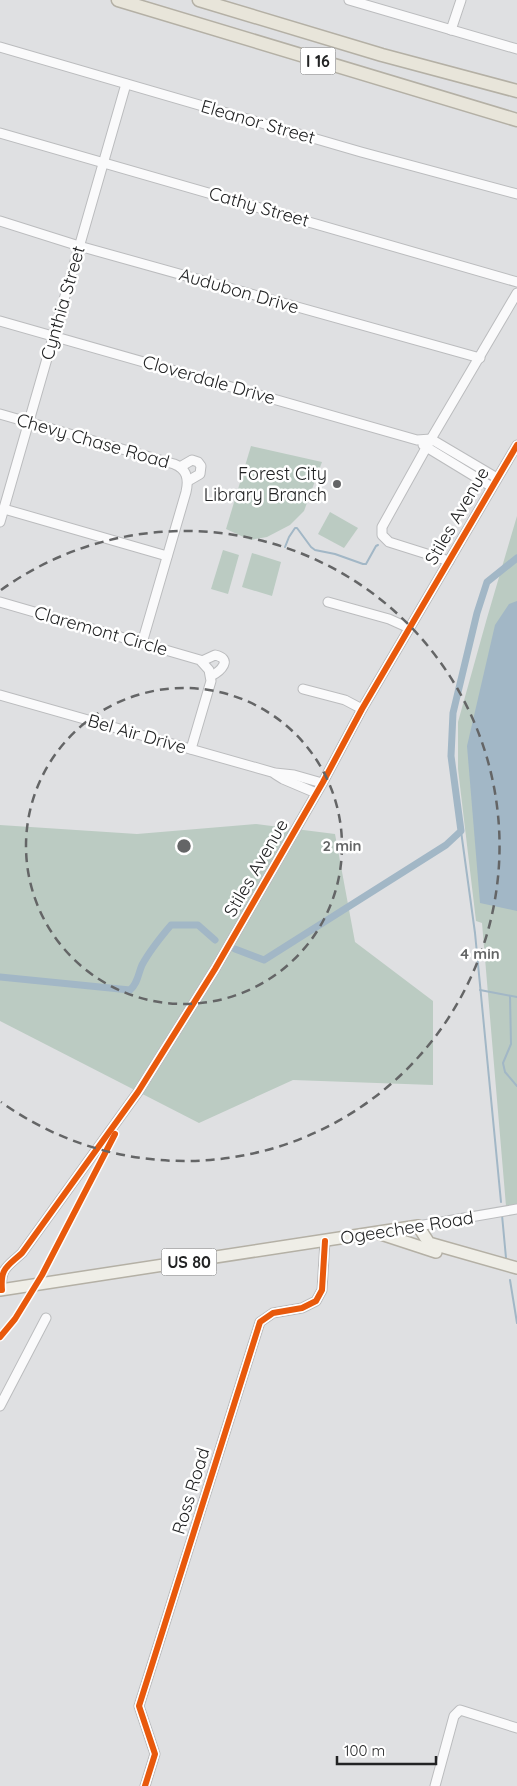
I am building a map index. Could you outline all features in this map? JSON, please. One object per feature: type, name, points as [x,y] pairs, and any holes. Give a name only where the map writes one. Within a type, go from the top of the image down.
[{"type":"highway","name":"I 16","points":[[118,0],[517,120]]},
{"type":"highway","name":"I 16","points":[[199,0],[382,55],[517,91]]},
{"type":"main road","name":"Ogeechee Road","points":[[1,1290],[418,1226]]},
{"type":"main road","points":[[418,1226],[429,1244],[517,1268]]},
{"type":"main road","name":"US 80","points":[[376,1232],[427,1250],[517,1275]]},
{"type":"street","points":[[349,0],[380,4],[451,30],[517,49]]},
{"type":"street","points":[[451,30],[460,0]]},
{"type":"street","name":"Eleanor Street","points":[[0,47],[517,194]]},
{"type":"street","name":"Cynthia Street","points":[[0,522],[126,84]]},
{"type":"street","name":"Cathy Street","points":[[0,133],[517,282]]},
{"type":"street","name":"Audubon Drive","points":[[0,221],[79,246],[480,358]]},
{"type":"street","points":[[449,561],[389,542],[382,535],[382,528],[431,439],[517,293]]},
{"type":"street","name":"Cloverdale Drive","points":[[0,321],[417,440],[431,439]]},
{"type":"street","name":"Chevy Chase Road","points":[[0,414],[180,467],[186,473],[188,481],[142,643]]},
{"type":"street","points":[[431,439],[497,478]]},
{"type":"street","name":"Cloverdale Drive","points":[[417,440],[426,448],[492,487]]},
{"type":"street","name":"Stiles Avenue","points":[[1,1290],[2,1272],[22,1253],[138,1092],[215,969],[322,783],[362,709],[517,444]]},
{"type":"street","points":[[180,467],[192,460],[198,462],[201,466],[200,474],[188,481]]},
{"type":"street","points":[[4,509],[167,556]]},
{"type":"street","name":"Claremont Circle","points":[[0,602],[193,656],[202,661],[214,655],[223,659],[222,669],[211,676],[208,695],[190,749]]},
{"type":"street","points":[[328,602],[382,617],[410,628]]},
{"type":"street","points":[[202,661],[211,676]]},
{"type":"street","points":[[303,689],[345,700],[362,709]]},
{"type":"street","name":"Bel Air Drive","points":[[0,695],[275,773],[294,775],[322,783]]},
{"type":"street","name":"Bel Air Drive","points":[[275,773],[283,779],[316,793]]},
{"type":"street","name":"Ogeechee Road","points":[[418,1226],[517,1210]]},
{"type":"street","name":"Ross Road","points":[[145,1786],[155,1754],[139,1706],[260,1322],[273,1312],[302,1308],[316,1300],[322,1290],[324,1278],[325,1241]]},
{"type":"street","points":[[0,1406],[46,1318]]},
{"type":"street","points":[[446,1786],[436,1784],[454,1716],[460,1710],[517,1728]]},
{"type":"shaded area","points":[[251,446],[322,462],[304,511],[290,525],[267,537],[250,540],[226,529]]},
{"type":"shaded area","points":[[330,512],[358,528],[344,548],[318,534]]},
{"type":"shaded area","points":[[517,516],[517,1204],[506,1206],[482,923],[476,921],[458,769],[458,722]]},
{"type":"shaded area","points":[[223,550],[239,555],[228,594],[211,589]]},
{"type":"shaded area","points":[[252,553],[281,562],[272,596],[242,587]]},
{"type":"shaded area","points":[[256,824],[335,834],[355,942],[433,1001],[433,1085],[293,1080],[199,1123],[0,1021],[0,825],[137,834]]},
{"type":"water","points":[[517,601],[517,911],[480,903],[467,746],[495,625],[509,604]]},
{"type":"waterway","points":[[285,547],[295,528],[315,550],[335,554],[363,564],[366,564],[378,545]]},
{"type":"waterway","points":[[235,949],[264,960],[446,845],[461,831],[451,756],[453,713],[477,613],[487,582],[517,558]]},
{"type":"waterway","points":[[461,831],[475,933],[501,1202]]},
{"type":"waterway","points":[[0,977],[130,990],[148,954],[171,925],[198,925],[215,940]]},
{"type":"waterway","points":[[480,990],[517,997]]},
{"type":"waterway","points":[[510,996],[511,1044],[503,1063],[505,1072],[517,1086]]},
{"type":"waterway","points":[[502,1215],[506,1258]]},
{"type":"waterway","points":[[510,1280],[517,1323]]},
{"type":"cycle path","points":[[0,1290],[2,1290],[3,1272],[22,1253],[138,1092],[215,969],[323,782],[362,709],[517,445]]},
{"type":"cycle path","points":[[0,1337],[15,1319],[42,1275],[115,1134]]},
{"type":"cycle path","points":[[145,1786],[155,1754],[139,1706],[260,1322],[273,1313],[302,1308],[316,1301],[322,1290],[325,1241]]},
{"type":"place","name":"Forest City Library Branch","points":[[337,484]]}]
